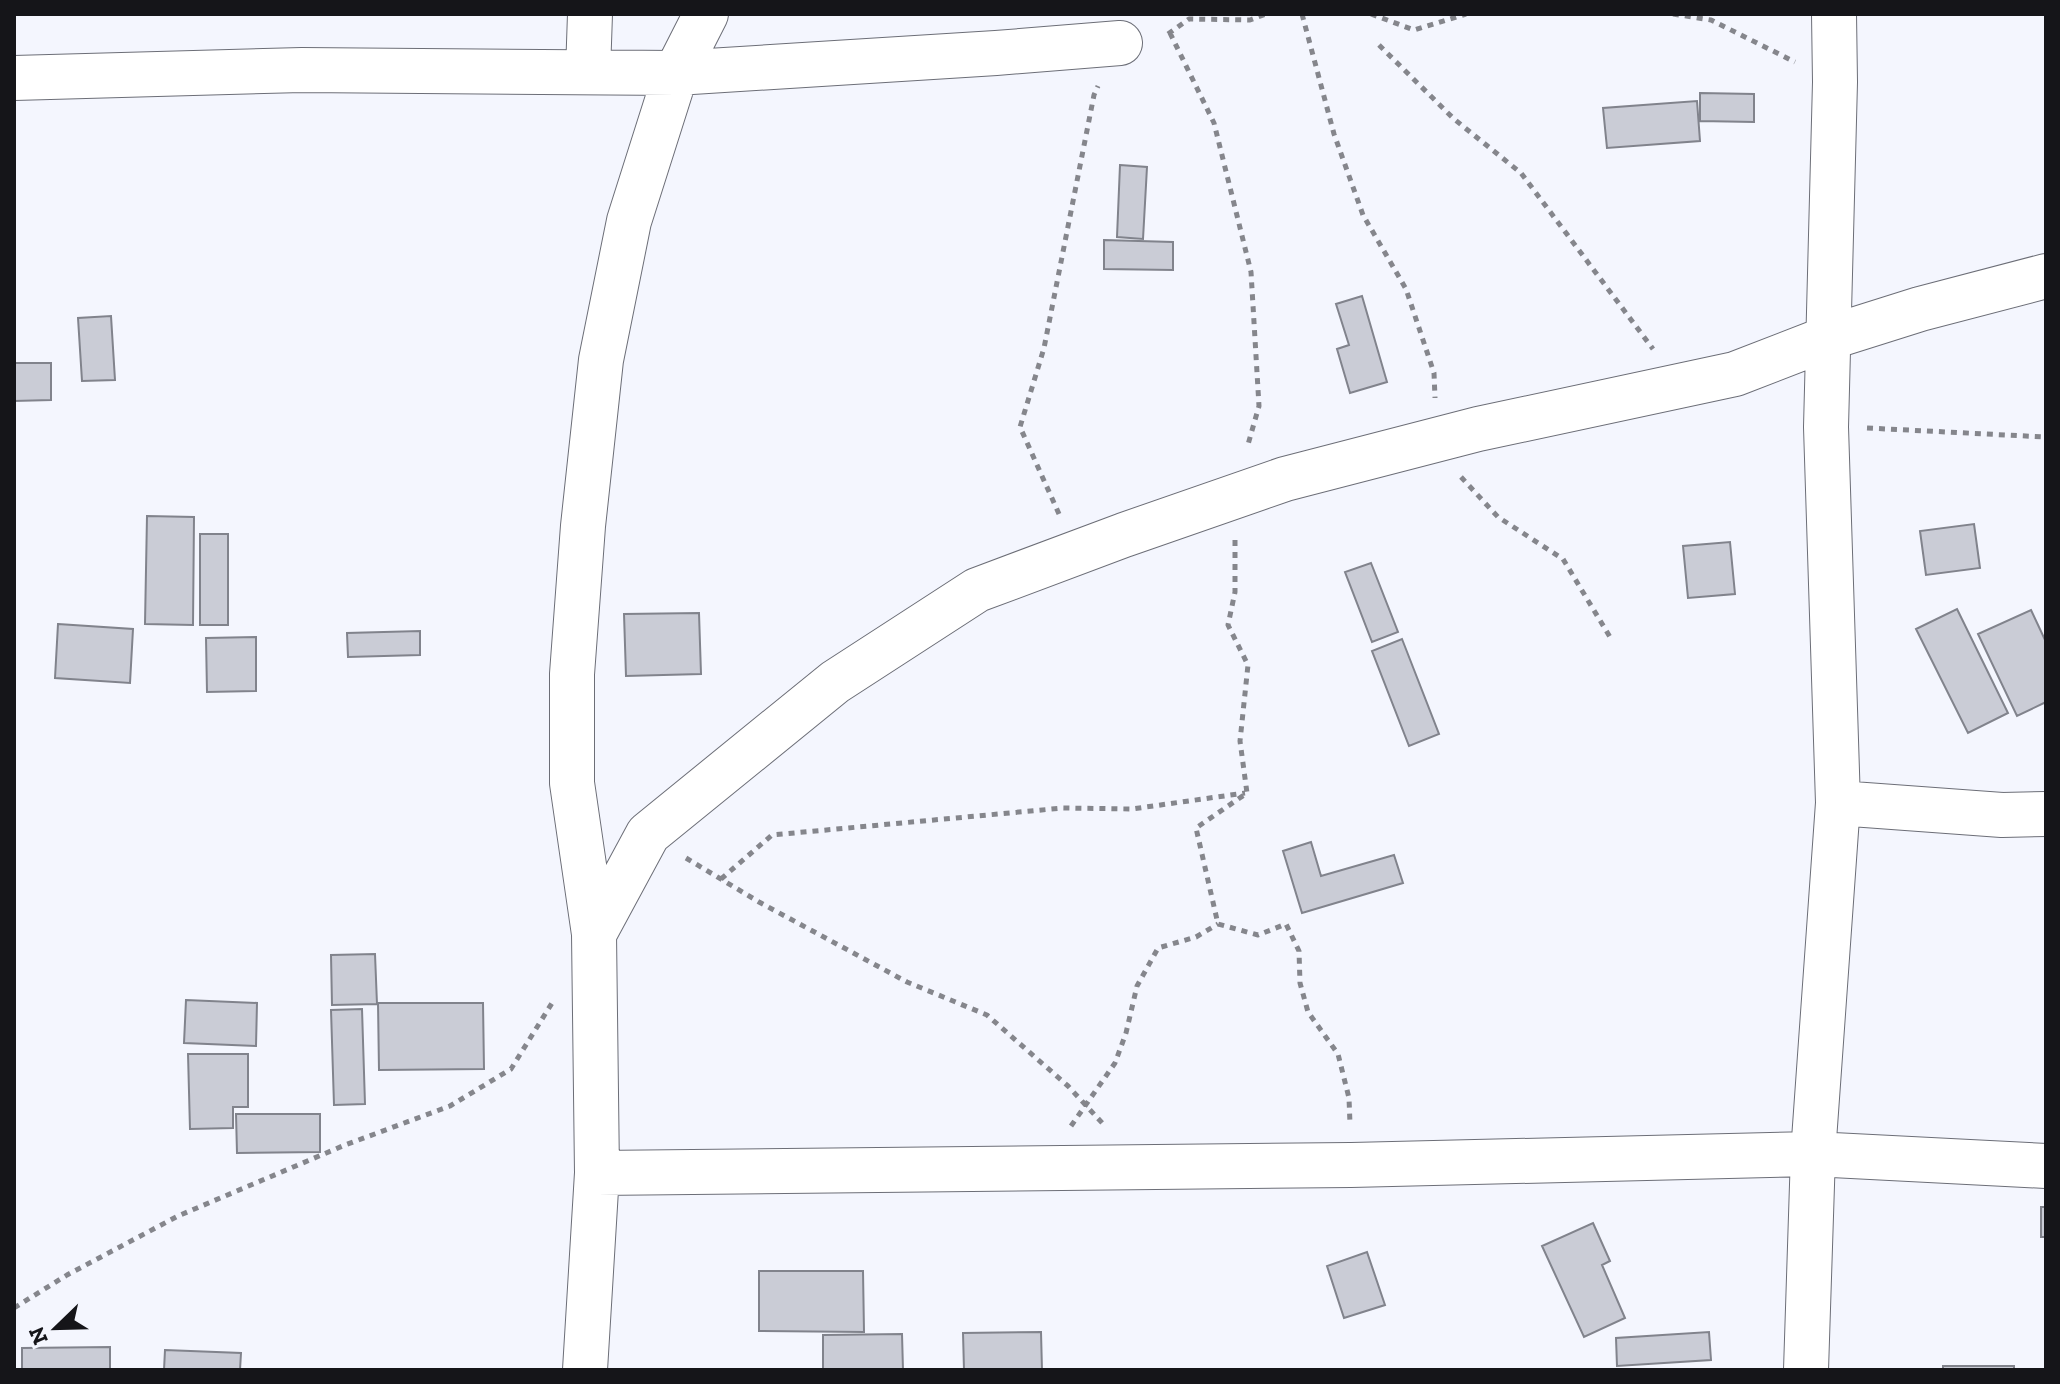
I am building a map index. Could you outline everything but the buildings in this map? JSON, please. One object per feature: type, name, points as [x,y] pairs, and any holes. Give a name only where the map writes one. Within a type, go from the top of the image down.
[{"type":"street","points":[[588,72],[590,14]]},
{"type":"street","points":[[585,1370],[597,1173],[594,934],[572,783],[572,674],[583,526],[601,360],[629,221],[676,73],[706,14]]},
{"type":"street","points":[[1806,1370],[1813,1154],[1838,803],[1826,427],[1834,14]]},
{"type":"street","points":[[14,78],[302,70],[676,73],[1120,43]]},
{"type":"street","points":[[594,934],[648,834],[835,682],[977,590],[1285,479],[1426,443],[1735,374],[1828,338],[1920,309],[2046,276]]},
{"type":"street","points":[[1838,803],[2002,815],[2046,814]]},
{"type":"street","points":[[597,1173],[1351,1165],[1813,1154],[2046,1166]]},
{"type":"path","points":[[1081,550],[1056,508],[1020,427],[1044,348],[1094,95],[1120,43],[1170,33],[1189,19],[1250,20],[1266,14]]},
{"type":"path","points":[[1302,14],[1334,134],[1358,202],[1406,289],[1434,373],[1426,443],[1498,517],[1563,559],[1610,637]]},
{"type":"path","points":[[1371,14],[1414,30],[1466,14]]},
{"type":"path","points":[[1673,14],[1711,20],[1835,82]]},
{"type":"path","points":[[1170,33],[1214,123],[1251,272],[1259,406],[1233,496],[1235,592],[1228,625],[1248,665],[1240,741],[1247,793]]},
{"type":"path","points":[[1379,45],[1454,119],[1521,173],[1682,386]]},
{"type":"path","points":[[1826,427],[2046,437]]},
{"type":"path","points":[[721,879],[772,835],[1063,808],[1132,809],[1247,793]]},
{"type":"path","points":[[1218,924],[1196,828],[1247,793]]},
{"type":"path","points":[[648,834],[759,902],[907,982],[987,1015],[1086,1105],[1112,1133]]},
{"type":"path","points":[[1055,1168],[1066,1133],[1115,1063],[1137,986],[1158,948],[1196,937],[1218,924],[1258,935],[1286,924],[1299,951],[1300,983],[1308,1012],[1338,1054],[1349,1098],[1351,1165]]},
{"type":"path","points":[[14,1308],[67,1275],[178,1216],[345,1145],[450,1106],[511,1069],[553,1001]]}]
